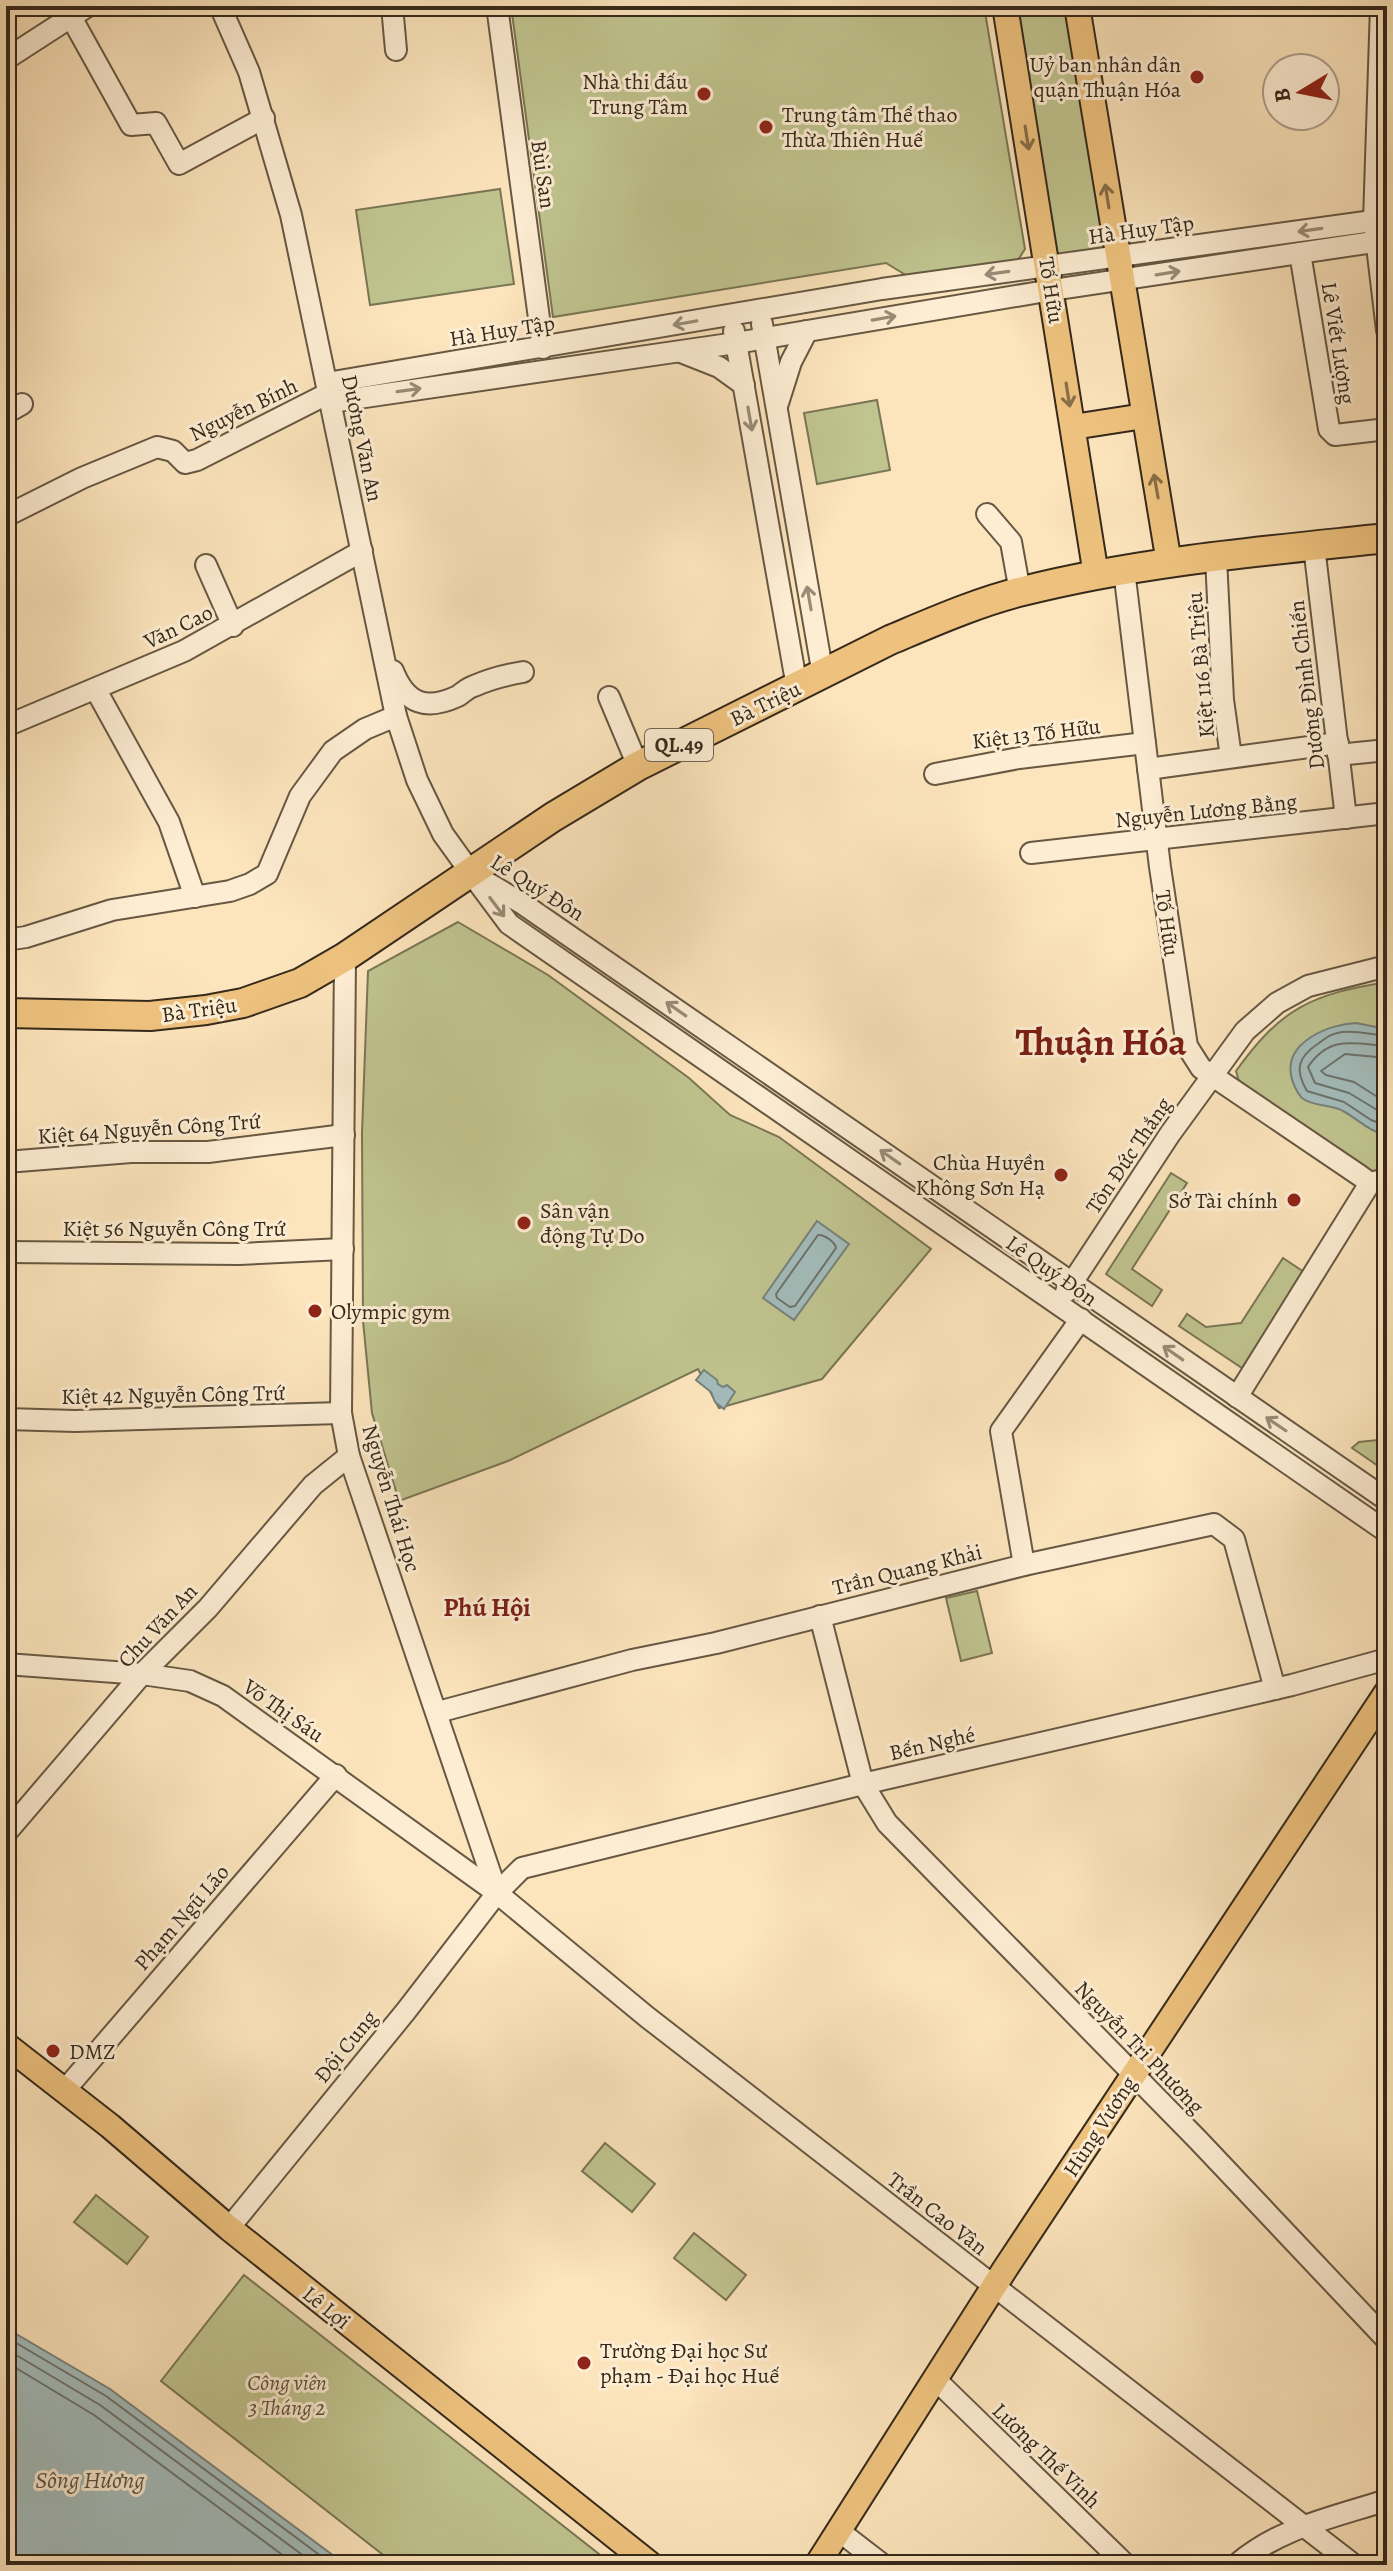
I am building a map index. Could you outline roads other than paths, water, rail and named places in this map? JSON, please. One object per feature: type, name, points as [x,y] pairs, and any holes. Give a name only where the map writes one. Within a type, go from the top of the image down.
[{"type":"highway","name":"Bà Triệu","points":[[6,1013],[150,1016],[243,1003],[300,983],[345,957],[553,817],[638,766],[927,624],[1020,592],[1169,563],[1387,538]]},
{"type":"main road","name":"Tố Hữu","points":[[1005,6],[1096,575]]},
{"type":"main road","points":[[1077,6],[1169,563]]},
{"type":"main road","points":[[1073,427],[1144,416]]},
{"type":"main road","name":"Hùng Vương","points":[[817,2565],[993,2287],[1387,1692]]},
{"type":"main road","name":"Lê Lợi","points":[[6,2045],[65,2090],[229,2228],[651,2565]]},
{"type":"street","name":"Dương Văn An","points":[[220,6],[249,72],[291,215],[396,716],[417,780],[443,834],[471,873]]},
{"type":"street","points":[[392,6],[396,50]]},
{"type":"street","name":"Bùi San","points":[[497,6],[543,348]]},
{"type":"street","points":[[1381,6],[1381,230],[1387,330]]},
{"type":"street","points":[[6,59],[80,11],[131,125],[156,123],[179,164],[264,118]]},
{"type":"street","name":"Hà Huy Tập","points":[[464,372],[543,348],[760,310],[1050,278],[1381,230]]},
{"type":"street","name":"Hà Huy Tập","points":[[1119,268],[1300,253],[1381,230]]},
{"type":"street","name":"Lê Viết Lượng","points":[[1300,253],[1329,429],[1335,435],[1387,429]]},
{"type":"street","name":"Hà Huy Tập","points":[[329,393],[464,372],[607,361],[736,343],[807,331],[1050,278]]},
{"type":"street","points":[[760,310],[823,675]]},
{"type":"street","points":[[731,315],[797,687]]},
{"type":"street","points":[[776,411],[791,362],[807,331]]},
{"type":"street","points":[[606,337],[607,361]]},
{"type":"street","name":"Hà Huy Tập","points":[[677,351],[719,367],[744,385]]},
{"type":"street","name":"Nguyễn Bính","points":[[6,516],[82,478],[157,447],[173,451],[185,463],[197,460],[329,393]]},
{"type":"street","points":[[987,514],[1011,542],[1020,592]]},
{"type":"street","name":"Dương Đình Chiến","points":[[1314,546],[1346,818]]},
{"type":"street","name":"Văn Cao","points":[[6,726],[96,690],[233,626],[362,551]]},
{"type":"street","name":"Kiệt 116 Bà Triệu","points":[[1216,558],[1223,700],[1231,757],[1338,749],[1387,750]]},
{"type":"street","points":[[206,565],[233,626]]},
{"type":"street","name":"Tố Hữu","points":[[1124,570],[1157,840],[1187,1046],[1201,1068],[1211,1076],[1379,1181]]},
{"type":"street","points":[[382,650],[399,687],[408,697],[431,705],[497,677],[523,672]]},
{"type":"street","points":[[96,690],[169,822],[195,897]]},
{"type":"street","points":[[609,697],[638,766]]},
{"type":"street","points":[[6,940],[26,937],[112,910],[230,891],[250,884],[267,874],[300,796],[333,751],[365,729],[396,716]]},
{"type":"street","name":"Kiệt 13 Tố Hữu","points":[[935,774],[1019,758],[1145,743]]},
{"type":"street","points":[[1148,769],[1231,757]]},
{"type":"street","name":"Nguyễn Lương Bằng","points":[[1031,853],[1387,813]]},
{"type":"street","name":"Lê Quý Đôn","points":[[471,873],[522,903],[1387,1500]]},
{"type":"street","name":"Lê Quý Đôn","points":[[471,873],[509,924],[1387,1532]]},
{"type":"street","name":"Nguyễn Thái Học","points":[[345,957],[341,1413],[349,1456],[497,1893]]},
{"type":"street","name":"Tôn Đức Thắng","points":[[1058,1304],[1211,1076],[1245,1031],[1277,1003],[1308,986],[1387,966]]},
{"type":"street","points":[[743,1087],[758,1066]]},
{"type":"street","name":"Kiệt 64 Nguyễn Công Trứ","points":[[6,1162],[131,1152],[208,1152],[344,1135]]},
{"type":"street","points":[[1237,1397],[1379,1181]]},
{"type":"street","name":"Kiệt 56 Nguyễn Công Trứ","points":[[6,1252],[239,1254],[343,1249]]},
{"type":"street","points":[[1024,1565],[1001,1431],[1081,1319]]},
{"type":"street","name":"Kiệt 42 Nguyễn Công Trứ","points":[[6,1419],[75,1421],[341,1413]]},
{"type":"street","name":"Chu Văn An","points":[[6,1833],[142,1674],[208,1608],[313,1485],[349,1456]]},
{"type":"street","points":[[1308,1478],[1324,1456]]},
{"type":"street","name":"Trần Quang Khải","points":[[438,1712],[632,1660],[716,1643],[1024,1565],[1214,1524],[1234,1539],[1275,1689]]},
{"type":"street","name":"Nguyễn Tri Phương","points":[[820,1616],[863,1784],[887,1823],[1387,2340]]},
{"type":"street","name":"Bến Nghé","points":[[497,1893],[522,1868],[863,1784],[1275,1689],[1387,1659]]},
{"type":"street","name":"Võ Thị Sáu","points":[[6,1664],[142,1674],[190,1681],[223,1696],[497,1893]]},
{"type":"street","name":"Phạm Ngũ Lão","points":[[65,2090],[336,1775]]},
{"type":"street","name":"Đội Cung","points":[[229,2228],[406,2011],[497,1893]]},
{"type":"street","name":"Trần Cao Vân","points":[[497,1893],[647,2017],[1354,2565]]},
{"type":"street","name":"Lương Thế Vinh","points":[[935,2379],[1126,2565]]},
{"type":"street","points":[[1236,2565],[1259,2546],[1304,2527],[1387,2500]]},
{"type":"street","points":[[839,2531],[883,2565]]},
{"type":"water","points":[[1356,1023],[1387,1029],[1387,1134],[1338,1109],[1306,1101],[1298,1093],[1292,1078],[1291,1063],[1302,1044],[1322,1031]]},
{"type":"water","points":[[817,1221],[849,1244],[794,1320],[763,1298]]},
{"type":"water","points":[[704,1370],[718,1384],[723,1387],[727,1385],[735,1392],[724,1409],[715,1402],[711,1392],[696,1380]]},
{"type":"water","name":"Sông Hương","points":[[6,2328],[110,2389],[346,2565],[6,2565]]},
{"type":"place","name":"Uỷ ban nhân dân quận Thuận Hóa","points":[[1197,77]]},
{"type":"place","name":"Nhà thi đấu Trung Tâm","points":[[704,94]]},
{"type":"place","name":"Trung tâm Thể thao Thừa Thiên Huế","points":[[766,127]]},
{"type":"place","name":"Chùa Huyền Không Sơn Hạ","points":[[1061,1175]]},
{"type":"place","name":"Sở Tài chính","points":[[1294,1200]]},
{"type":"place","name":"Sân vận động Tự Do","points":[[524,1223]]},
{"type":"place","name":"Olympic gym","points":[[315,1311]]},
{"type":"place","name":"DMZ","points":[[53,2051]]},
{"type":"place","name":"Trường Đại học Sư phạm - Đại học Huế","points":[[584,2363]]},
{"type":"district","name":"Thuận Hóa","points":[[1101,1042]]},
{"type":"district","name":"Phú Hội","points":[[487,1607]]},
{"type":"park label","name":"Công viên 3 Tháng 2","points":[[287,2394]]}]
